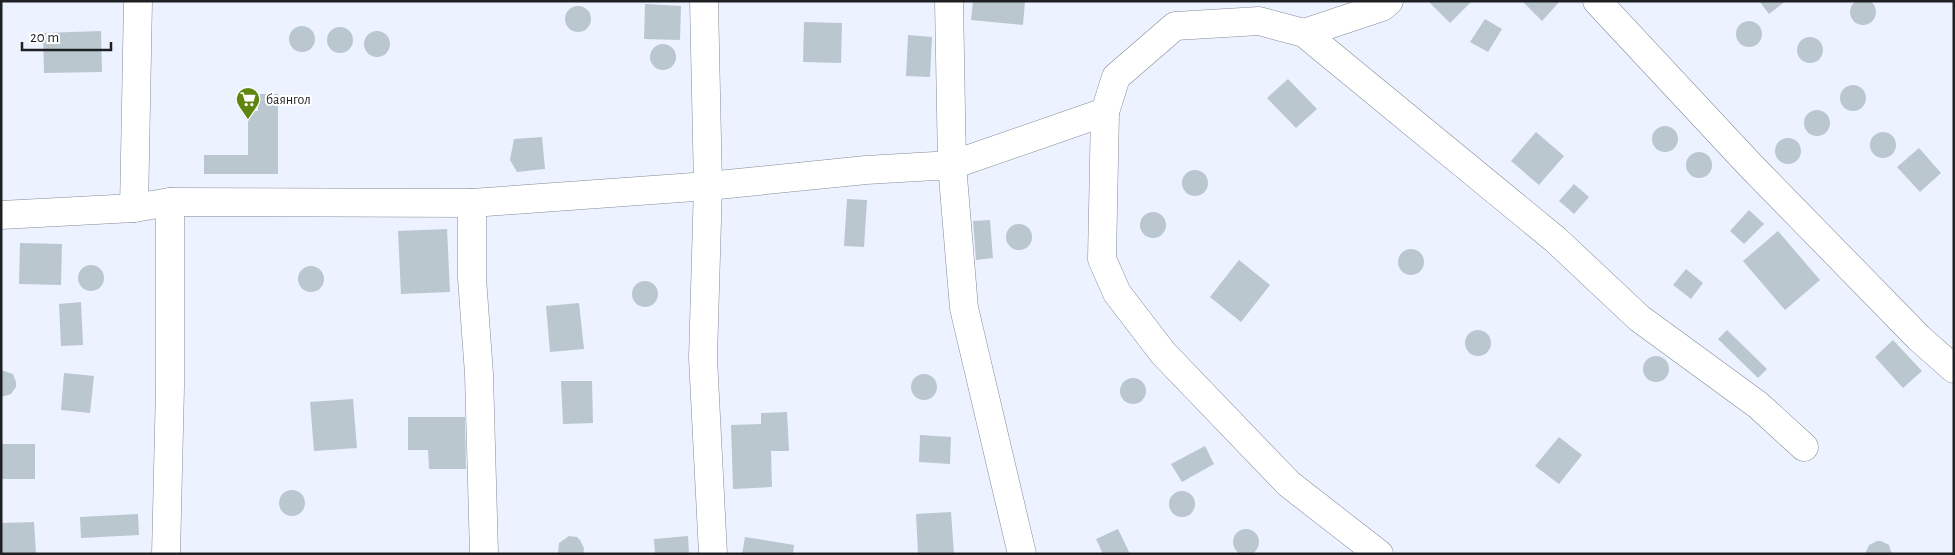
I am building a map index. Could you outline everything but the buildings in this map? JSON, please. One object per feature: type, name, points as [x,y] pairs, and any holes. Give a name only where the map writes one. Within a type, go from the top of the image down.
[{"type":"street","points":[[134,208],[138,1]]},
{"type":"street","points":[[704,1],[708,186],[703,358],[714,554]]},
{"type":"street","points":[[949,1],[952,165],[964,308],[1022,554]]},
{"type":"street","points":[[1304,33],[1382,7],[1389,1]]},
{"type":"street","points":[[1597,1],[1749,164],[1919,338],[1954,370]]},
{"type":"street","points":[[1379,554],[1289,484],[1163,353],[1117,293],[1102,259],[1105,112],[1116,77],[1174,26],[1259,21],[1304,33],[1556,240],[1639,318],[1758,405],[1804,448]]},
{"type":"street","points":[[1,215],[134,208],[170,202],[472,203],[708,186],[866,170],[952,165],[1105,112]]},
{"type":"street","points":[[166,554],[170,387],[170,202]]},
{"type":"street","points":[[472,203],[472,278],[480,394],[484,554]]},
{"type":"place","name":"баянгол","points":[[248,120]]}]
